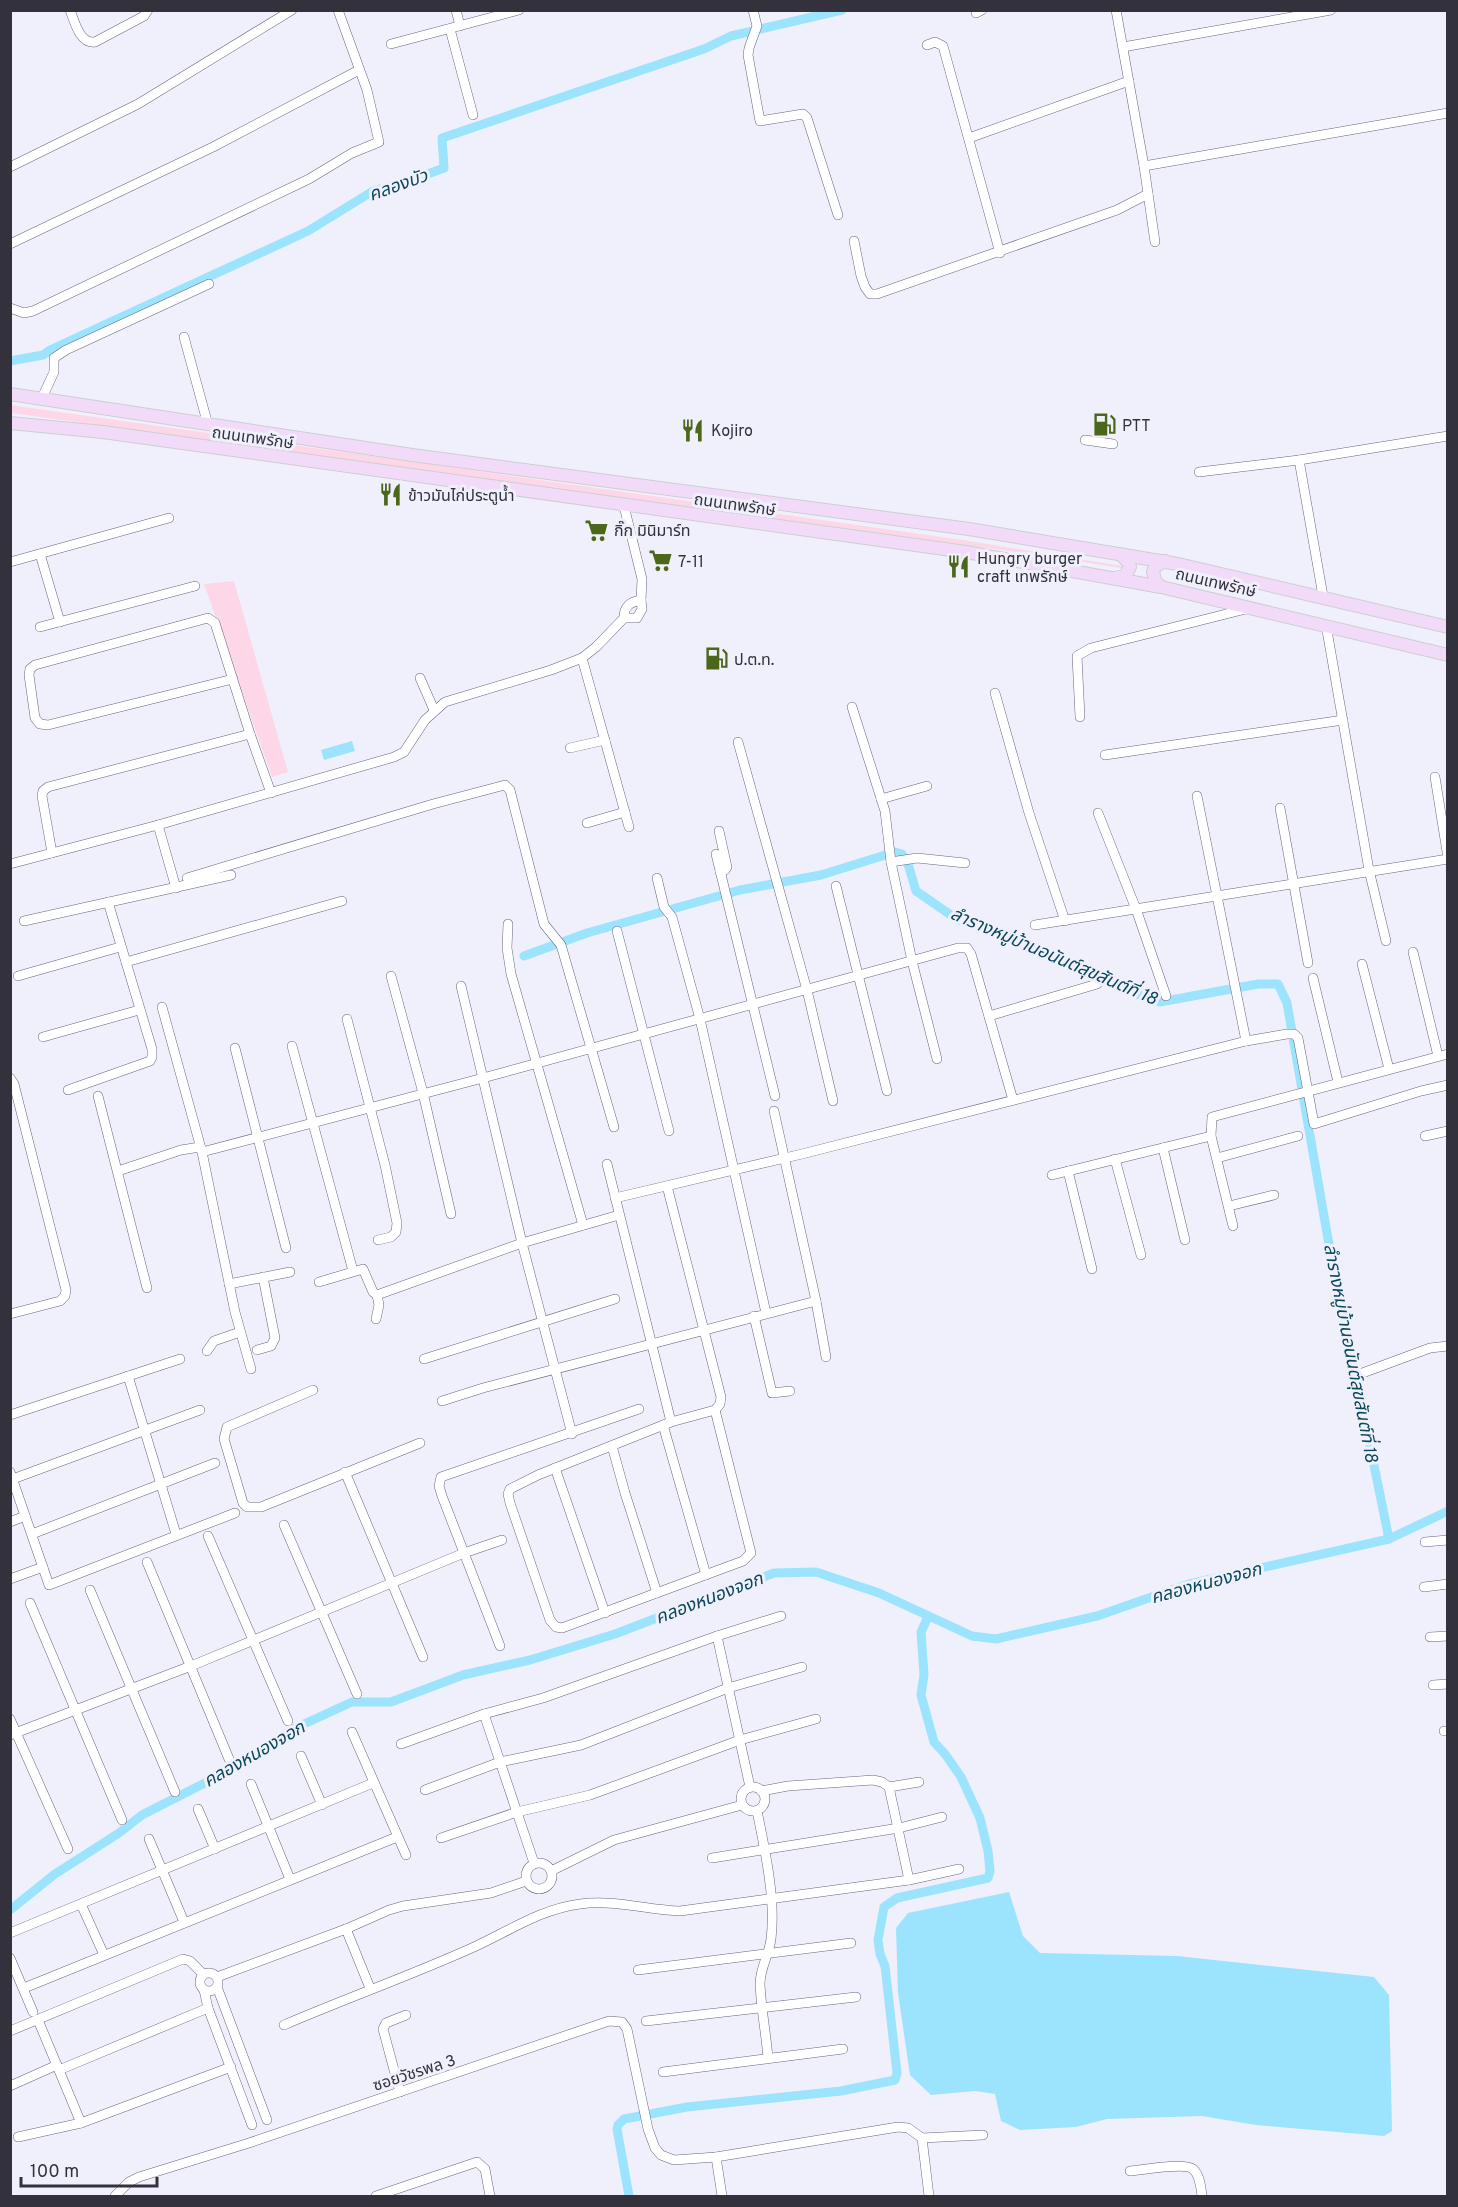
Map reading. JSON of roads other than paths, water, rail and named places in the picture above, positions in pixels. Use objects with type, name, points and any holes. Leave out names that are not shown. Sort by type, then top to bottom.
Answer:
[{"type":"main road","name":"ถนนเทพรักษ์","points":[[10,394],[412,455],[969,528],[1165,561],[1448,627]]},
{"type":"main road","name":"ถนนเทพรักษ์","points":[[10,423],[104,432],[966,552],[1161,587],[1448,655]]},
{"type":"main road","points":[[1115,578],[1125,576],[1130,567],[1129,562],[1120,554]]},
{"type":"main road","points":[[1161,587],[1155,581],[1153,571],[1156,566],[1165,561]]},
{"type":"street","points":[[70,10],[83,39],[89,43],[144,16],[148,10]]},
{"type":"street","points":[[10,167],[138,104],[292,10]]},
{"type":"street","points":[[10,308],[24,313],[33,311],[309,179],[352,153],[379,142],[367,90],[338,10]]},
{"type":"street","points":[[456,10],[460,26]]},
{"type":"street","points":[[391,44],[519,10]]},
{"type":"street","points":[[753,10],[757,26],[748,48],[760,121],[795,114],[803,114],[807,118],[838,215]]},
{"type":"street","points":[[1116,10],[1155,242]]},
{"type":"street","points":[[1123,47],[1331,10]]},
{"type":"street","points":[[450,29],[473,115]]},
{"type":"street","points":[[927,45],[940,42],[943,46],[1000,253]]},
{"type":"street","points":[[10,244],[213,147],[359,70]]},
{"type":"street","points":[[969,138],[1129,81]]},
{"type":"street","points":[[1144,166],[1448,113]]},
{"type":"street","points":[[854,241],[865,287],[870,294],[877,294],[1000,253],[1117,210],[1148,194]]},
{"type":"street","points":[[41,399],[54,372],[54,357],[209,284]]},
{"type":"street","points":[[184,337],[208,425]]},
{"type":"street","points":[[1199,472],[1299,460],[1448,436]]},
{"type":"street","points":[[1085,440],[1113,444]]},
{"type":"street","points":[[1299,460],[1323,596]]},
{"type":"street","points":[[10,864],[158,825],[394,757],[404,752],[434,710],[457,697],[551,670],[582,658],[624,618],[625,610],[631,602],[641,600],[642,579],[624,506]]},
{"type":"street","points":[[10,562],[169,518]]},
{"type":"street","points":[[40,554],[60,622]]},
{"type":"street","points":[[40,627],[195,586]]},
{"type":"street","points":[[1080,717],[1077,656],[1091,648],[1251,607]]},
{"type":"street","points":[[233,679],[48,725],[40,724],[34,718],[29,675],[35,665],[208,618],[215,623],[271,792]]},
{"type":"street","points":[[1326,625],[1369,870],[1386,941]]},
{"type":"street","points":[[582,658],[629,827]]},
{"type":"street","points":[[420,678],[434,710]]},
{"type":"street","points":[[995,693],[1029,813],[1065,921]]},
{"type":"street","points":[[852,707],[885,811],[891,858],[912,961],[937,1059]]},
{"type":"street","points":[[1105,755],[1342,720]]},
{"type":"street","points":[[52,853],[42,796],[43,790],[250,734]]},
{"type":"street","points":[[570,748],[605,740]]},
{"type":"street","points":[[738,742],[807,990],[833,1101]]},
{"type":"street","points":[[1035,925],[1448,858],[1435,777]]},
{"type":"street","points":[[187,878],[504,785],[510,790],[544,924],[558,941],[614,1127]]},
{"type":"street","points":[[881,799],[927,786]]},
{"type":"street","points":[[1197,796],[1246,1041]]},
{"type":"street","points":[[1280,808],[1308,963]]},
{"type":"street","points":[[587,823],[625,812]]},
{"type":"street","points":[[1098,813],[1137,909],[1166,996]]},
{"type":"street","points":[[158,825],[176,888]]},
{"type":"street","points":[[719,831],[727,867],[720,872]]},
{"type":"street","points":[[716,854],[775,1096]]},
{"type":"street","points":[[891,858],[965,863]]},
{"type":"street","points":[[24,921],[231,875]]},
{"type":"street","points":[[657,878],[664,907],[671,915],[700,1019],[766,1313]]},
{"type":"street","points":[[836,886],[887,1091]]},
{"type":"street","points":[[126,962],[342,901]]},
{"type":"street","points":[[68,1090],[150,1061],[152,1057],[152,1049],[108,902]]},
{"type":"street","points":[[508,924],[507,948],[511,974],[583,1225]]},
{"type":"street","points":[[617,931],[669,1131]]},
{"type":"street","points":[[18,976],[120,947]]},
{"type":"street","points":[[118,1171],[181,1150],[201,1149],[259,1137],[958,948],[966,948],[971,954],[1013,1100]]},
{"type":"street","points":[[1233,1226],[1211,1136],[1212,1117],[1443,1055],[1413,952]]},
{"type":"street","points":[[1362,964],[1389,1069]]},
{"type":"street","points":[[391,976],[452,1214]]},
{"type":"street","points":[[1313,978],[1338,1082]]},
{"type":"street","points":[[989,1016],[1097,984]]},
{"type":"street","points":[[461,986],[522,1243],[572,1434]]},
{"type":"street","points":[[162,1007],[201,1149],[229,1284],[251,1369]]},
{"type":"street","points":[[43,1037],[140,1010]]},
{"type":"street","points":[[347,1019],[385,1165],[397,1223],[396,1232],[391,1237],[378,1240]]},
{"type":"street","points":[[615,1198],[785,1158],[1246,1041],[1291,1034],[1300,1047],[1303,1092],[1314,1124],[1448,1085]]},
{"type":"street","points":[[292,1046],[353,1271]]},
{"type":"street","points":[[235,1048],[286,1248]]},
{"type":"street","points":[[10,1078],[17,1095],[66,1290],[65,1296],[60,1301],[10,1314]]},
{"type":"street","points":[[99,1096],[147,1288]]},
{"type":"street","points":[[774,1111],[826,1357]]},
{"type":"street","points":[[1425,1136],[1448,1131]]},
{"type":"street","points":[[1052,1175],[1211,1136]]},
{"type":"street","points":[[1217,1158],[1298,1136]]},
{"type":"street","points":[[1163,1148],[1185,1240]]},
{"type":"street","points":[[1115,1159],[1141,1255]]},
{"type":"street","points":[[607,1164],[653,1343],[667,1424],[706,1575]]},
{"type":"street","points":[[1068,1171],[1092,1269]]},
{"type":"street","points":[[667,1186],[721,1397],[720,1404],[715,1410],[667,1424],[514,1485],[508,1494],[550,1620],[556,1627],[562,1628],[743,1561],[751,1553],[715,1410]]},
{"type":"street","points":[[1229,1206],[1274,1195]]},
{"type":"street","points":[[377,1295],[522,1243],[619,1215]]},
{"type":"street","points":[[319,1282],[361,1268],[365,1270],[373,1292],[377,1295],[379,1305],[376,1319]]},
{"type":"street","points":[[229,1284],[290,1272]]},
{"type":"street","points":[[257,1350],[271,1346],[275,1338],[263,1277]]},
{"type":"street","points":[[424,1359],[615,1299]]},
{"type":"street","points":[[442,1401],[704,1329],[816,1301]]},
{"type":"street","points":[[754,1316],[772,1393],[790,1391]]},
{"type":"street","points":[[207,1351],[214,1341],[240,1332]]},
{"type":"street","points":[[1357,1375],[1430,1348],[1448,1346]]},
{"type":"street","points":[[10,1415],[180,1359]]},
{"type":"street","points":[[128,1376],[176,1534]]},
{"type":"street","points":[[313,1390],[227,1427],[224,1439],[243,1503],[252,1508],[261,1507],[420,1443]]},
{"type":"street","points":[[500,1646],[441,1496],[439,1486],[441,1477],[572,1434],[639,1409]]},
{"type":"street","points":[[200,1410],[11,1477],[49,1585],[235,1513]]},
{"type":"street","points":[[612,1446],[657,1593]]},
{"type":"street","points":[[32,1534],[215,1463]]},
{"type":"street","points":[[555,1468],[605,1612]]},
{"type":"street","points":[[345,1472],[423,1657]]},
{"type":"street","points":[[10,1522],[25,1516]]},
{"type":"street","points":[[284,1525],[357,1694]]},
{"type":"street","points":[[208,1536],[288,1720]]},
{"type":"street","points":[[14,1733],[191,1666],[464,1553],[502,1540]]},
{"type":"street","points":[[1425,1542],[1448,1540]]},
{"type":"street","points":[[147,1562],[229,1759]]},
{"type":"street","points":[[10,1580],[43,1567]]},
{"type":"street","points":[[1424,1587],[1448,1584]]},
{"type":"street","points":[[90,1590],[175,1792]]},
{"type":"street","points":[[30,1604],[122,1820]]},
{"type":"street","points":[[401,1744],[484,1714],[560,1693],[717,1636],[781,1616]]},
{"type":"street","points":[[717,1636],[750,1787]]},
{"type":"street","points":[[1430,1637],[1448,1636]]},
{"type":"street","points":[[424,1790],[500,1762],[581,1745],[728,1688],[802,1667]]},
{"type":"street","points":[[1433,1685],[1448,1684]]},
{"type":"street","points":[[484,1714],[534,1863]]},
{"type":"street","points":[[10,1719],[14,1733],[68,1849]]},
{"type":"street","points":[[441,1838],[517,1812],[590,1795],[740,1740],[816,1719]]},
{"type":"street","points":[[352,1732],[406,1855]]},
{"type":"street","points":[[301,1756],[322,1804]]},
{"type":"street","points":[[750,1787],[761,1791],[798,1785],[873,1780],[889,1787],[919,1782]]},
{"type":"street","points":[[10,1933],[373,1783]]},
{"type":"street","points":[[250,1784],[290,1879]]},
{"type":"street","points":[[741,1805],[741,1794],[750,1787]]},
{"type":"street","points":[[889,1787],[909,1880]]},
{"type":"street","points":[[741,1805],[750,1812],[757,1811],[765,1803],[765,1796],[761,1791]]},
{"type":"street","points":[[551,1871],[614,1840],[741,1805]]},
{"type":"street","points":[[198,1809],[214,1849]]},
{"type":"street","points":[[757,1811],[771,1900],[771,1940],[761,1976],[768,2058]]},
{"type":"street","points":[[712,1858],[899,1828],[942,1817]]},
{"type":"street","points":[[24,1988],[397,1837]]},
{"type":"street","points":[[149,1839],[183,1922]]},
{"type":"street","points":[[534,1863],[547,1865],[551,1871],[553,1877],[547,1887],[535,1889],[526,1881],[525,1874],[534,1863]]},
{"type":"street","points":[[284,2025],[475,1947],[530,1919],[577,1904],[594,1902],[680,1911],[909,1880],[959,1869]]},
{"type":"street","points":[[204,1990],[210,1991],[217,1982],[403,1906],[490,1893],[526,1881]]},
{"type":"street","points":[[81,1904],[104,1955]]},
{"type":"street","points":[[346,1929],[370,1988]]},
{"type":"street","points":[[638,1970],[850,1943]]},
{"type":"street","points":[[10,1958],[81,2124]]},
{"type":"street","points":[[10,2031],[36,2016],[183,1959],[190,1961],[203,1974]]},
{"type":"street","points":[[203,1974],[211,1972],[217,1982],[273,2135]]},
{"type":"street","points":[[203,1974],[200,1984],[257,2140]]},
{"type":"street","points":[[646,2020],[856,1997]]},
{"type":"street","points":[[10,2086],[208,2008]]},
{"type":"street","points":[[400,2092],[383,2029],[386,2023],[406,2014]]},
{"type":"street","name":"ซอยวัชรพล 3","points":[[115,2196],[129,2182],[138,2177],[273,2135],[609,2021],[622,2022],[627,2029],[648,2129],[655,2148],[661,2155],[674,2160],[716,2157],[898,2127],[908,2128],[922,2139]]},
{"type":"street","points":[[663,2072],[843,2049]]},
{"type":"street","points":[[18,2137],[81,2124],[231,2067]]},
{"type":"street","points":[[248,2113],[262,2108]]},
{"type":"street","points":[[929,2196],[922,2139],[983,2135]]},
{"type":"street","points":[[716,2157],[722,2196]]},
{"type":"street","points":[[376,2196],[477,2162],[485,2169],[490,2196]]},
{"type":"street","points":[[1131,2171],[1185,2166],[1193,2169],[1198,2177],[1202,2196]]},
{"type":"water","points":[[352,741],[355,751],[324,760],[321,750]]},
{"type":"water","points":[[1009,1892],[1023,1936],[1040,1953],[1177,1956],[1374,1977],[1389,1995],[1392,2131],[1384,2136],[1256,2125],[1202,2116],[1107,2119],[1076,2127],[1020,2130],[1001,2121],[995,2094],[975,2091],[931,2095],[910,2075],[898,1993],[896,1928],[908,1913]]},
{"type":"waterway","name":"คลองบัว","points":[[10,361],[43,355],[308,231],[373,191],[444,168],[442,138],[704,49],[731,36],[842,10]]},
{"type":"waterway","name":"ลำรางหมู่บ้านอนันต์สุขสันต์ที่ 18","points":[[524,956],[587,933],[740,890],[821,875],[895,852],[902,854],[908,864],[916,891],[958,920],[985,928],[1142,996],[1160,1002],[1258,984],[1278,984],[1287,1003],[1328,1239],[1389,1539]]},
{"type":"waterway","name":"คลองหนองจอก","points":[[10,1910],[55,1874],[119,1833],[142,1815],[246,1762],[291,1730],[352,1702],[391,1702],[463,1675],[530,1660],[615,1634],[774,1573],[816,1572],[879,1593],[972,1636],[996,1639],[1097,1616],[1189,1584],[1389,1539],[1448,1511]]},
{"type":"waterway","points":[[629,2196],[617,2129],[624,2119],[687,2107],[841,2091],[895,2080],[897,2073],[885,1966],[878,1940],[884,1907],[897,1898],[988,1878],[990,1871],[980,1818],[961,1777],[934,1742],[921,1695],[924,1675],[921,1632],[928,1617]]},
{"type":"place","name":"PTT","points":[[1104,425]]},
{"type":"place","name":"Kojiro","points":[[693,430]]},
{"type":"place","name":"ข้าวมันไก่ประตูน้ำ","points":[[390,495]]},
{"type":"place","name":"กิ๊ก มินิมาร์ท","points":[[596,530]]},
{"type":"place","name":"7-11","points":[[660,561]]},
{"type":"place","name":"Hungry burger craft เทพรักษ์","points":[[959,567]]},
{"type":"place","name":"ป.ต.ท.","points":[[716,659]]}]
